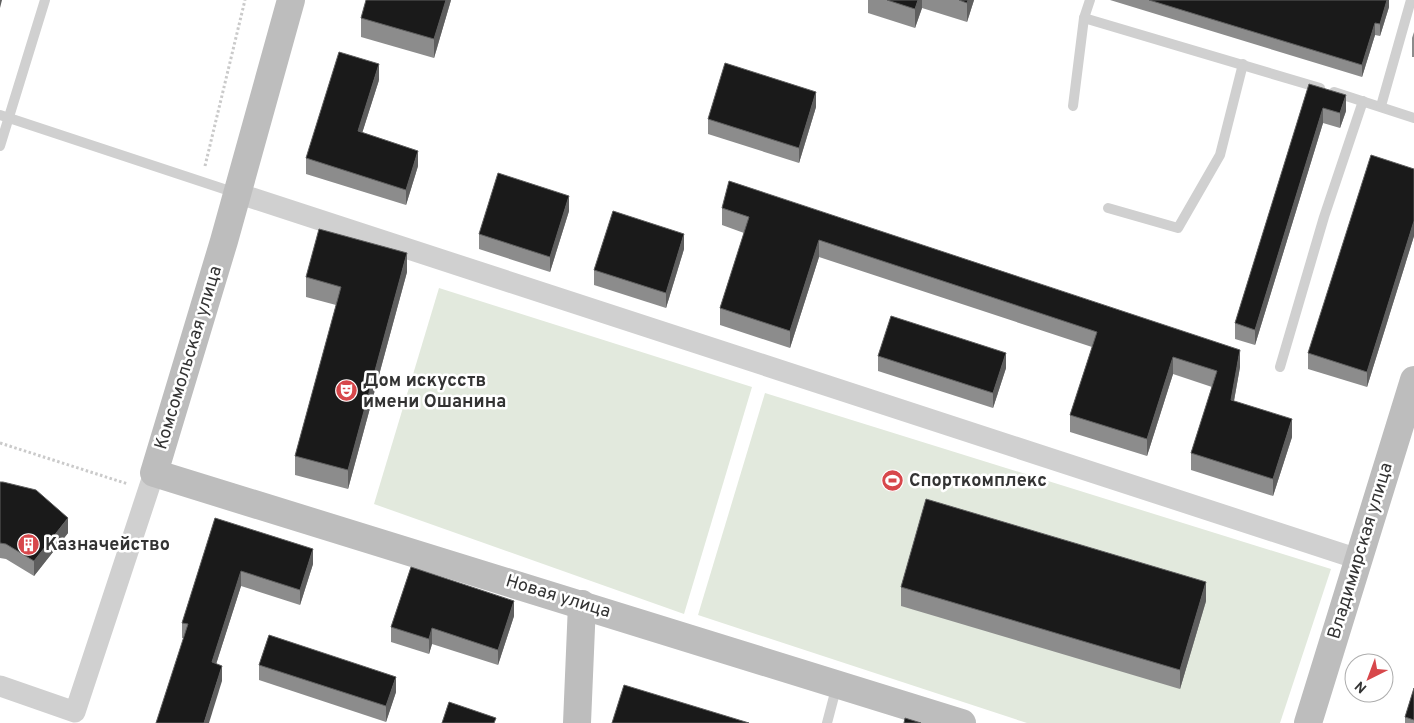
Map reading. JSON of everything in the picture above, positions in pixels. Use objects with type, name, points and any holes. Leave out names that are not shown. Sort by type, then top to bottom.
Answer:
[{"type":"street","name":"Комсомольская улица","points":[[0,686],[75,712],[154,473],[237,193],[291,0]]},
{"type":"street","points":[[237,193],[1358,559]]},
{"type":"street","name":"Владимирская улица","points":[[1308,723],[1414,380]]},
{"type":"street","name":"Новая улица","points":[[154,473],[962,723]]},
{"type":"street","points":[[577,723],[582,604]]},
{"type":"lane","points":[[0,146],[4,116],[44,0]]},
{"type":"lane","points":[[1074,106],[1084,18],[1090,0]]},
{"type":"lane","points":[[1381,106],[1411,0]]},
{"type":"lane","points":[[1084,18],[1243,64],[1381,106],[1414,118]]},
{"type":"lane","points":[[1108,208],[1178,228],[1220,155],[1243,64]]},
{"type":"lane","points":[[1280,367],[1324,217],[1363,101]]},
{"type":"lane","points":[[4,116],[237,193]]},
{"type":"lane","points":[[827,723],[837,684]]},
{"type":"path","points":[[201,181],[245,0]]},
{"type":"path","points":[[0,443],[129,484],[154,473]]},
{"type":"shaded area","points":[[439,288],[752,387],[684,614],[374,504]]},
{"type":"shaded area","name":"Спорткомплекс","points":[[765,393],[1331,569],[1280,723],[1027,723],[698,615]]},
{"type":"building","points":[[366,0],[446,0],[434,39],[361,18]]},
{"type":"building","points":[[887,0],[918,0],[915,9]]},
{"type":"building","points":[[1149,0],[1387,0],[1380,24],[1375,23],[1362,65]]},
{"type":"building","points":[[339,52],[379,64],[358,131],[418,151],[406,190],[306,158]]},
{"type":"building","points":[[725,63],[816,92],[799,148],[708,119]]},
{"type":"building","points":[[1309,84],[1346,95],[1340,113],[1323,108],[1255,330],[1235,323]]},
{"type":"building","points":[[1371,155],[1414,169],[1414,221],[1367,372],[1308,353]]},
{"type":"building","points":[[498,173],[569,196],[550,257],[479,234]]},
{"type":"building","points":[[729,181],[1240,350],[1231,400],[1292,419],[1273,479],[1191,453],[1217,371],[1173,357],[1147,439],[1070,415],[1097,332],[819,240],[790,331],[720,308],[749,217],[722,208]]},
{"type":"building","points":[[613,211],[684,234],[666,293],[594,270]]},
{"type":"building","name":"Дом искусств имени Ошанина","points":[[319,229],[407,253],[348,470],[295,456],[341,287],[306,277]]},
{"type":"building","points":[[891,316],[1006,353],[993,393],[878,356]]},
{"type":"building","name":"Казначейство","points":[[0,482],[36,490],[68,518],[34,561],[6,544],[0,543]]},
{"type":"building","points":[[926,499],[1206,582],[1180,670],[901,587]]},
{"type":"building","points":[[215,518],[313,549],[300,590],[241,571],[212,662],[222,666],[204,723],[156,723],[188,624],[182,623]]},
{"type":"building","points":[[411,567],[514,601],[498,650],[432,628],[429,639],[391,627]]},
{"type":"building","points":[[269,635],[396,677],[386,706],[259,665]]},
{"type":"building","points":[[624,685],[749,723],[612,723]]},
{"type":"building","points":[[1414,688],[1414,720],[1405,717]]},
{"type":"building","points":[[449,702],[496,718],[494,723],[442,723]]},
{"type":"building","points":[[905,718],[921,723],[904,723]]},
{"type":"place","name":"Дом искусств имени Ошанина","points":[[347,391]]},
{"type":"place","name":"Спорткомплекс","points":[[893,481]]},
{"type":"place","name":"Казначейство","points":[[29,545]]}]
